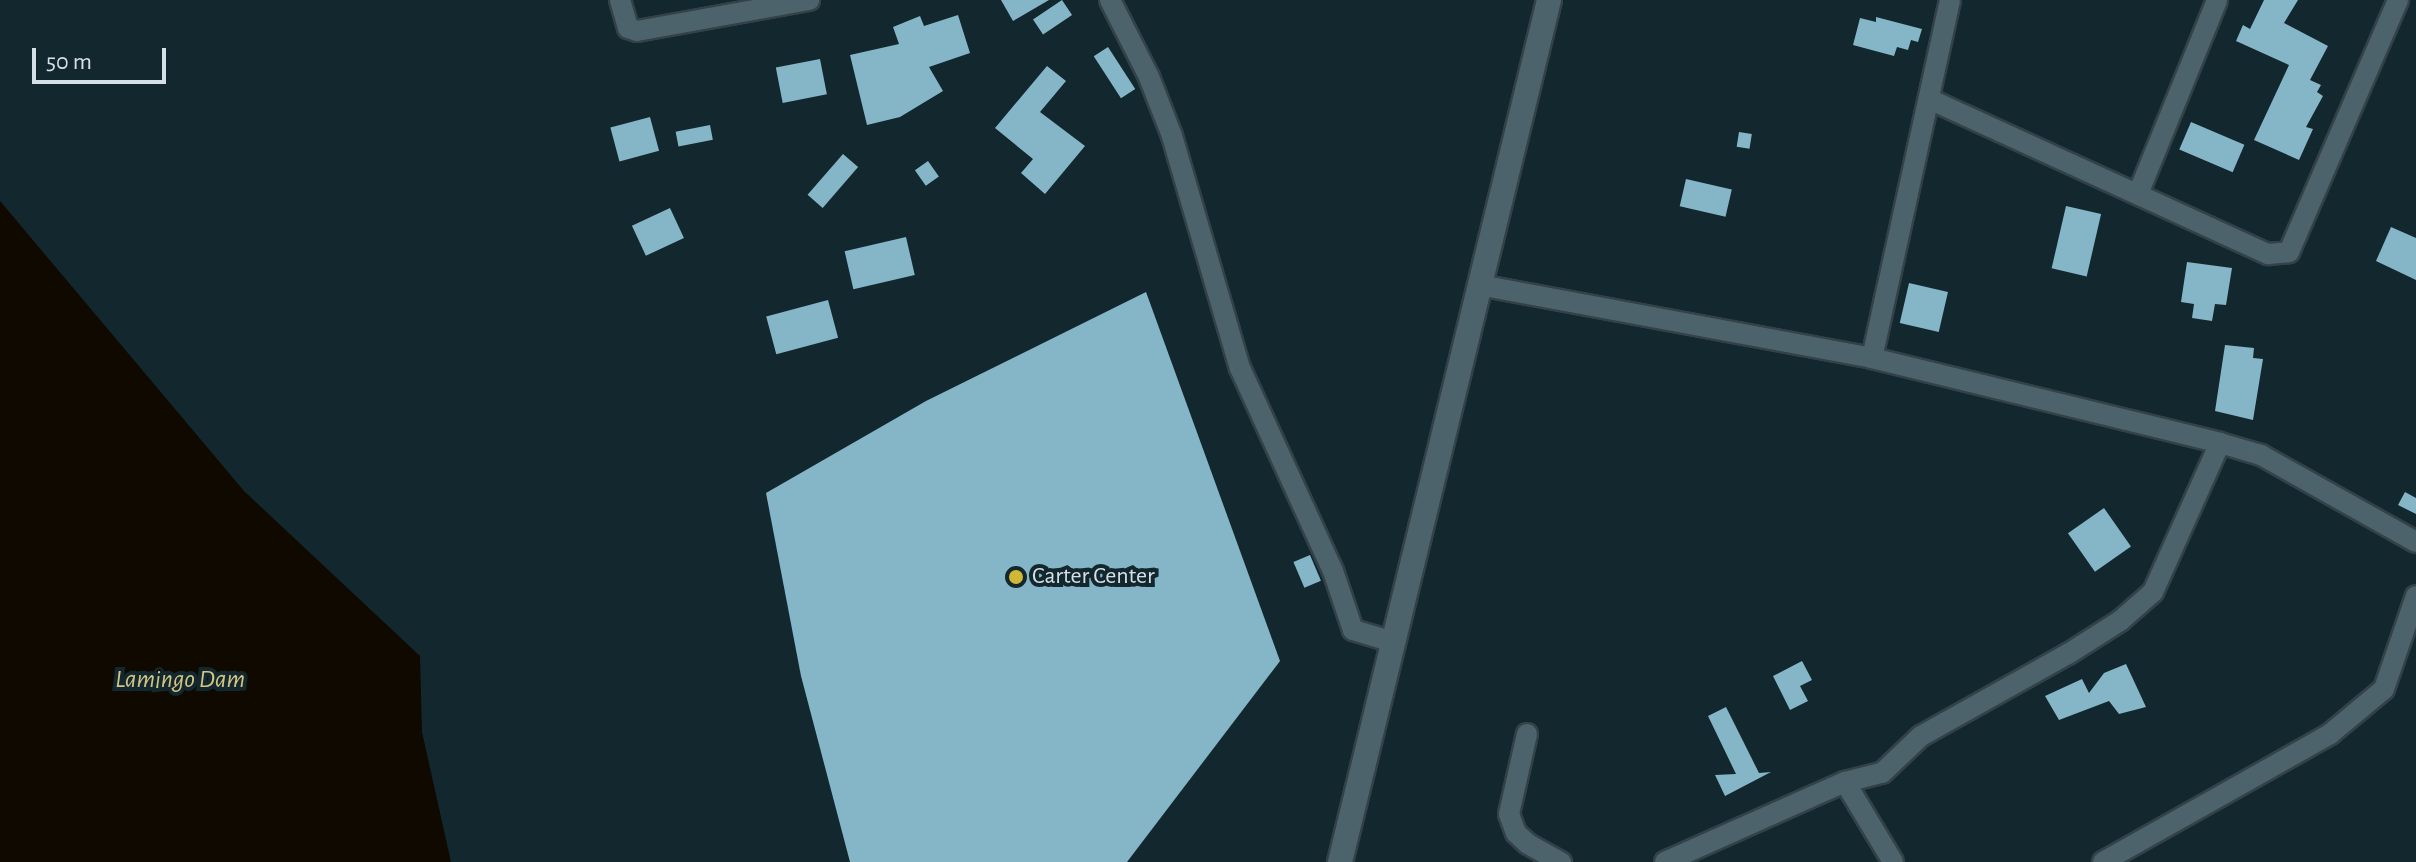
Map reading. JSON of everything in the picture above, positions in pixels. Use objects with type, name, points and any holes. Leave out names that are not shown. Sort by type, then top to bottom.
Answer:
[{"type":"main road","points":[[1340,862],[1549,0]]},
{"type":"street","points":[[620,0],[628,28],[637,31],[809,0]]},
{"type":"street","points":[[1110,0],[1149,77],[1172,136],[1240,368],[1333,571],[1353,630],[1393,642]]},
{"type":"street","points":[[1872,358],[1950,0]]},
{"type":"street","points":[[2138,194],[2217,0]]},
{"type":"street","points":[[1929,99],[2268,254],[2289,252],[2398,0]]},
{"type":"street","points":[[1479,285],[1872,358],[2220,443],[2261,455],[2416,542]]},
{"type":"street","points":[[1665,862],[1845,782],[1882,773],[1921,736],[2068,654],[2120,621],[2153,592],[2220,443]]},
{"type":"street","points":[[2103,862],[2330,734],[2384,689],[2416,596]]},
{"type":"street","points":[[1527,734],[1509,814],[1516,833],[1528,844],[1561,862]]},
{"type":"street","points":[[1845,782],[1893,862]]},
{"type":"water","name":"Lamingo Dam","points":[[0,201],[244,491],[420,656],[422,732],[451,862],[0,862]]},
{"type":"building","points":[[1001,0],[1049,0],[1013,21]]},
{"type":"building","points":[[1062,0],[1072,15],[1043,34],[1033,20]]},
{"type":"building","points":[[2264,0],[2298,0],[2284,23],[2328,46],[2310,80],[2321,85],[2317,92],[2323,96],[2306,127],[2313,129],[2299,160],[2254,140],[2289,65],[2236,41],[2243,25],[2250,29]]},
{"type":"building","points":[[958,15],[970,53],[929,67],[943,91],[900,117],[867,125],[850,55],[899,44],[893,27],[920,16],[924,26]]},
{"type":"building","points":[[1876,17],[1922,29],[1918,42],[1911,40],[1908,50],[1897,47],[1894,56],[1853,45],[1860,18],[1876,22]]},
{"type":"building","points":[[1108,47],[1135,89],[1121,98],[1094,56]]},
{"type":"building","points":[[820,59],[827,94],[783,103],[776,68]]},
{"type":"building","points":[[1047,66],[1066,81],[1040,112],[1085,146],[1045,194],[1021,173],[1033,159],[995,128]]},
{"type":"building","points":[[650,117],[659,151],[619,161],[610,128]]},
{"type":"building","points":[[2191,122],[2244,145],[2233,172],[2179,150]]},
{"type":"building","points":[[710,125],[713,140],[679,146],[676,132]]},
{"type":"building","points":[[1739,132],[1752,134],[1749,149],[1737,147]]},
{"type":"building","points":[[843,154],[858,167],[823,208],[808,195]]},
{"type":"building","points":[[928,161],[939,177],[926,186],[915,170]]},
{"type":"building","points":[[1686,179],[1732,190],[1725,217],[1680,206]]},
{"type":"building","points":[[2066,206],[2101,214],[2087,276],[2052,268]]},
{"type":"building","points":[[670,208],[684,238],[646,256],[632,226]]},
{"type":"building","points":[[2391,227],[2416,238],[2416,280],[2376,261]]},
{"type":"building","points":[[906,237],[915,275],[853,289],[845,251]]},
{"type":"building","points":[[2187,262],[2232,268],[2226,305],[2215,304],[2212,321],[2192,318],[2194,304],[2181,302]]},
{"type":"building","points":[[1909,283],[1948,292],[1939,332],[1900,323]]},
{"type":"building","name":"Carter Center","points":[[1146,292],[1280,661],[1127,862],[850,862],[801,676],[766,493],[926,401]]},
{"type":"building","points":[[828,300],[838,338],[776,354],[766,317]]},
{"type":"building","points":[[2225,345],[2254,348],[2253,358],[2263,359],[2253,420],[2215,411]]},
{"type":"building","points":[[2405,492],[2416,498],[2416,514],[2398,505]]},
{"type":"building","points":[[2104,508],[2131,547],[2095,572],[2068,533]]},
{"type":"building","points":[[1310,555],[1321,581],[1304,588],[1293,562]]},
{"type":"building","points":[[1802,661],[1812,680],[1800,686],[1808,701],[1790,710],[1773,676]]},
{"type":"building","points":[[2126,664],[2146,707],[2119,714],[2109,701],[2059,720],[2045,696],[2082,679],[2089,693],[2104,673]]},
{"type":"building","points":[[1726,707],[1759,773],[1771,772],[1725,796],[1715,775],[1736,774],[1708,716]]},
{"type":"place","name":"Carter Center","points":[[1016,577]]}]
